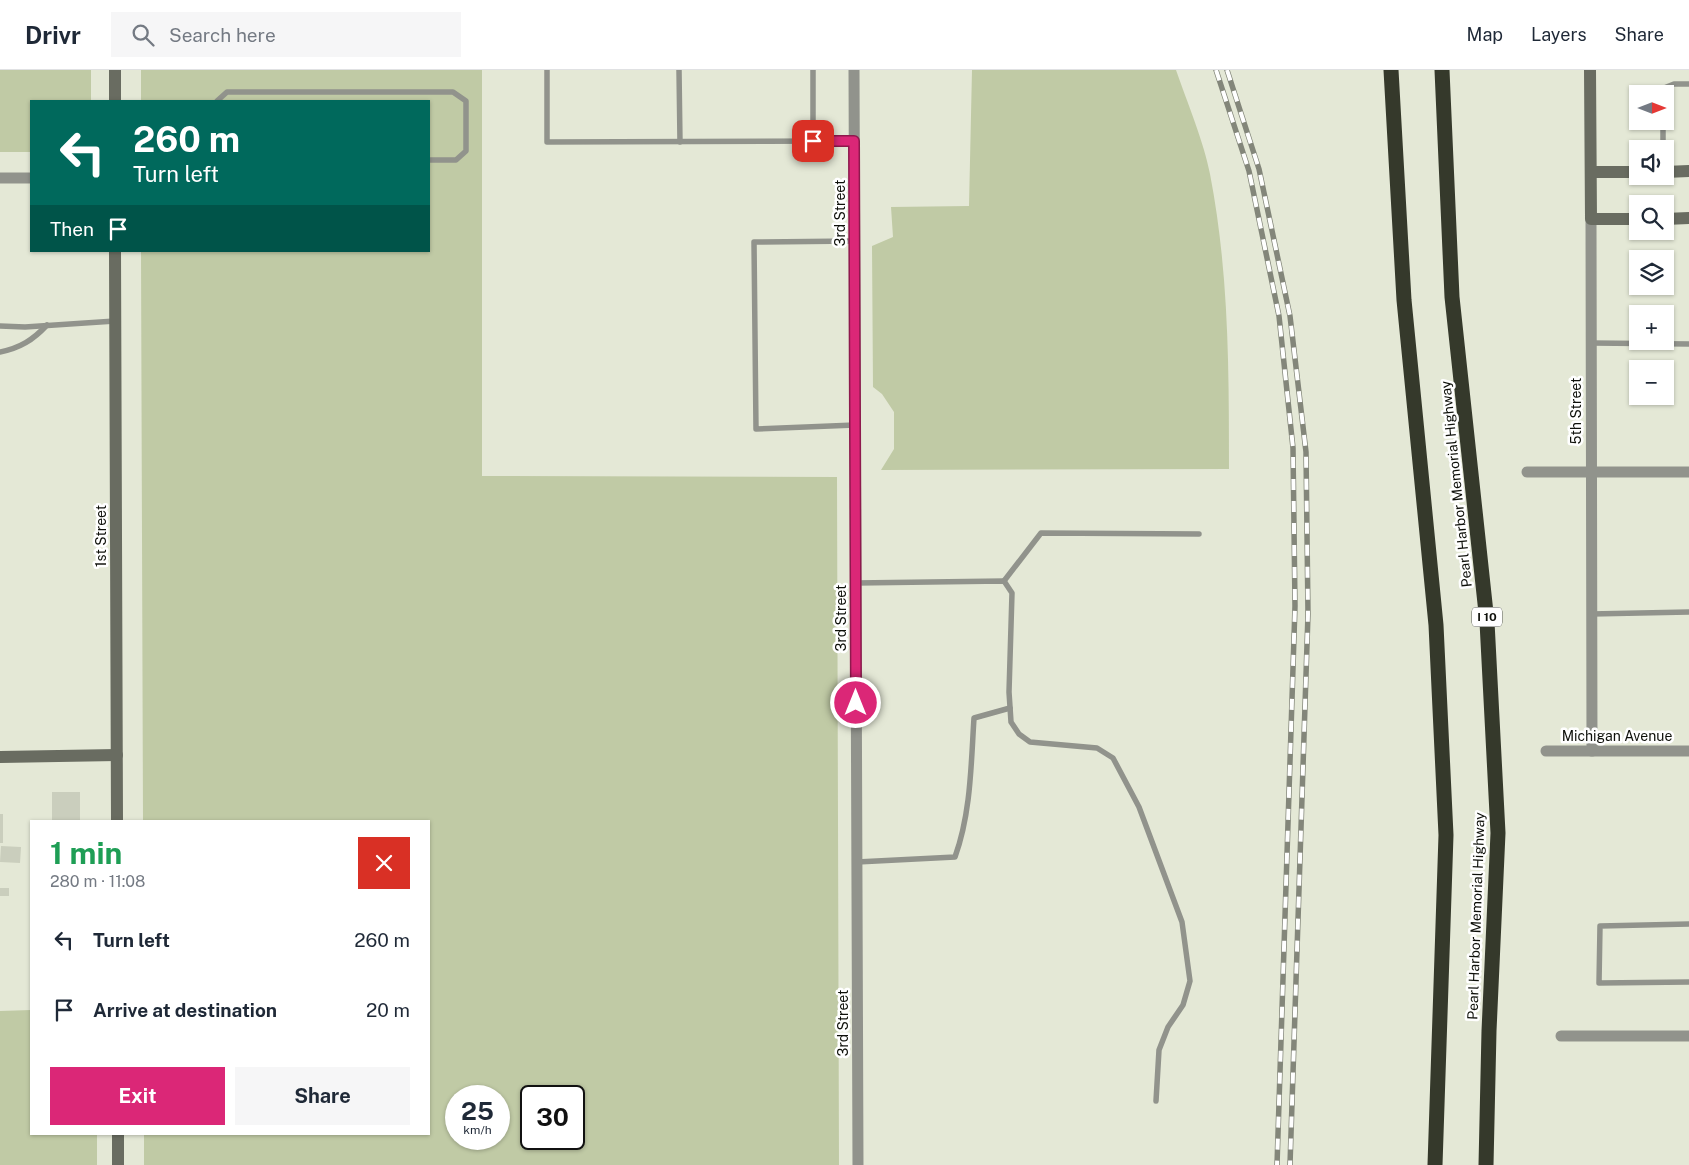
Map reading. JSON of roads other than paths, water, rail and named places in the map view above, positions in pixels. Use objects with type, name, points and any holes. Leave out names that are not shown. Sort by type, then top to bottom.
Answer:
[{"type":"highway","points":[[1390,70],[1404,300],[1436,625],[1446,835],[1436,1165]]},
{"type":"highway","name":"Pearl Harbor Memorial Highway","points":[[1442,70],[1452,296],[1487,622],[1498,833],[1489,1031],[1486,1165]]},
{"type":"street","points":[[115,70],[115,100]]},
{"type":"street","name":"3rd Street","points":[[854,70],[858,1165]]},
{"type":"street","name":"5th Street","points":[[1590,70],[1592,751]]},
{"type":"street","points":[[1674,172],[1689,171]]},
{"type":"street","points":[[1590,172],[1629,172]]},
{"type":"street","points":[[0,178],[30,178]]},
{"type":"street","points":[[1674,218],[1689,218]]},
{"type":"street","points":[[1591,219],[1629,219]]},
{"type":"street","name":"1st Street","points":[[115,252],[117,820]]},
{"type":"street","points":[[1527,472],[1689,472]]},
{"type":"street","name":"Michigan Avenue","points":[[1546,751],[1689,751]]},
{"type":"street","points":[[0,757],[117,755]]},
{"type":"street","points":[[1561,1036],[1689,1036]]},
{"type":"street","points":[[118,1135],[118,1165]]},
{"type":"lane","points":[[547,70],[547,142],[854,141]]},
{"type":"lane","points":[[679,70],[680,142]]},
{"type":"lane","points":[[812,70],[813,141]]},
{"type":"lane","points":[[1672,85],[1689,84]]},
{"type":"lane","points":[[218,100],[227,92],[453,92],[466,100],[466,151],[456,160],[430,160]]},
{"type":"lane","points":[[855,241],[754,242],[756,429],[856,425]]},
{"type":"lane","points":[[0,326],[115,321]]},
{"type":"lane","points":[[0,352],[18,348],[37,336],[47,325]]},
{"type":"lane","points":[[1591,343],[1689,344]]},
{"type":"lane","points":[[1004,581],[1042,533],[1199,534]]},
{"type":"lane","points":[[856,583],[1004,581]]},
{"type":"lane","points":[[1004,581],[1012,593],[1011,722],[1020,734],[1030,742],[1097,748],[1113,758],[1139,807],[1182,922],[1190,981],[1183,1006],[1168,1027],[1159,1050],[1156,1102]]},
{"type":"lane","points":[[1592,614],[1689,612]]},
{"type":"lane","points":[[857,862],[955,857],[961,840],[968,800],[974,718],[1010,708]]},
{"type":"lane","points":[[1689,924],[1600,926],[1599,983],[1689,982]]},
{"type":"railway","points":[[1216,70],[1249,171],[1279,316],[1293,448],[1295,606],[1277,1165]]},
{"type":"railway","points":[[1227,70],[1259,169],[1290,316],[1306,452],[1308,614],[1290,1165]]}]
